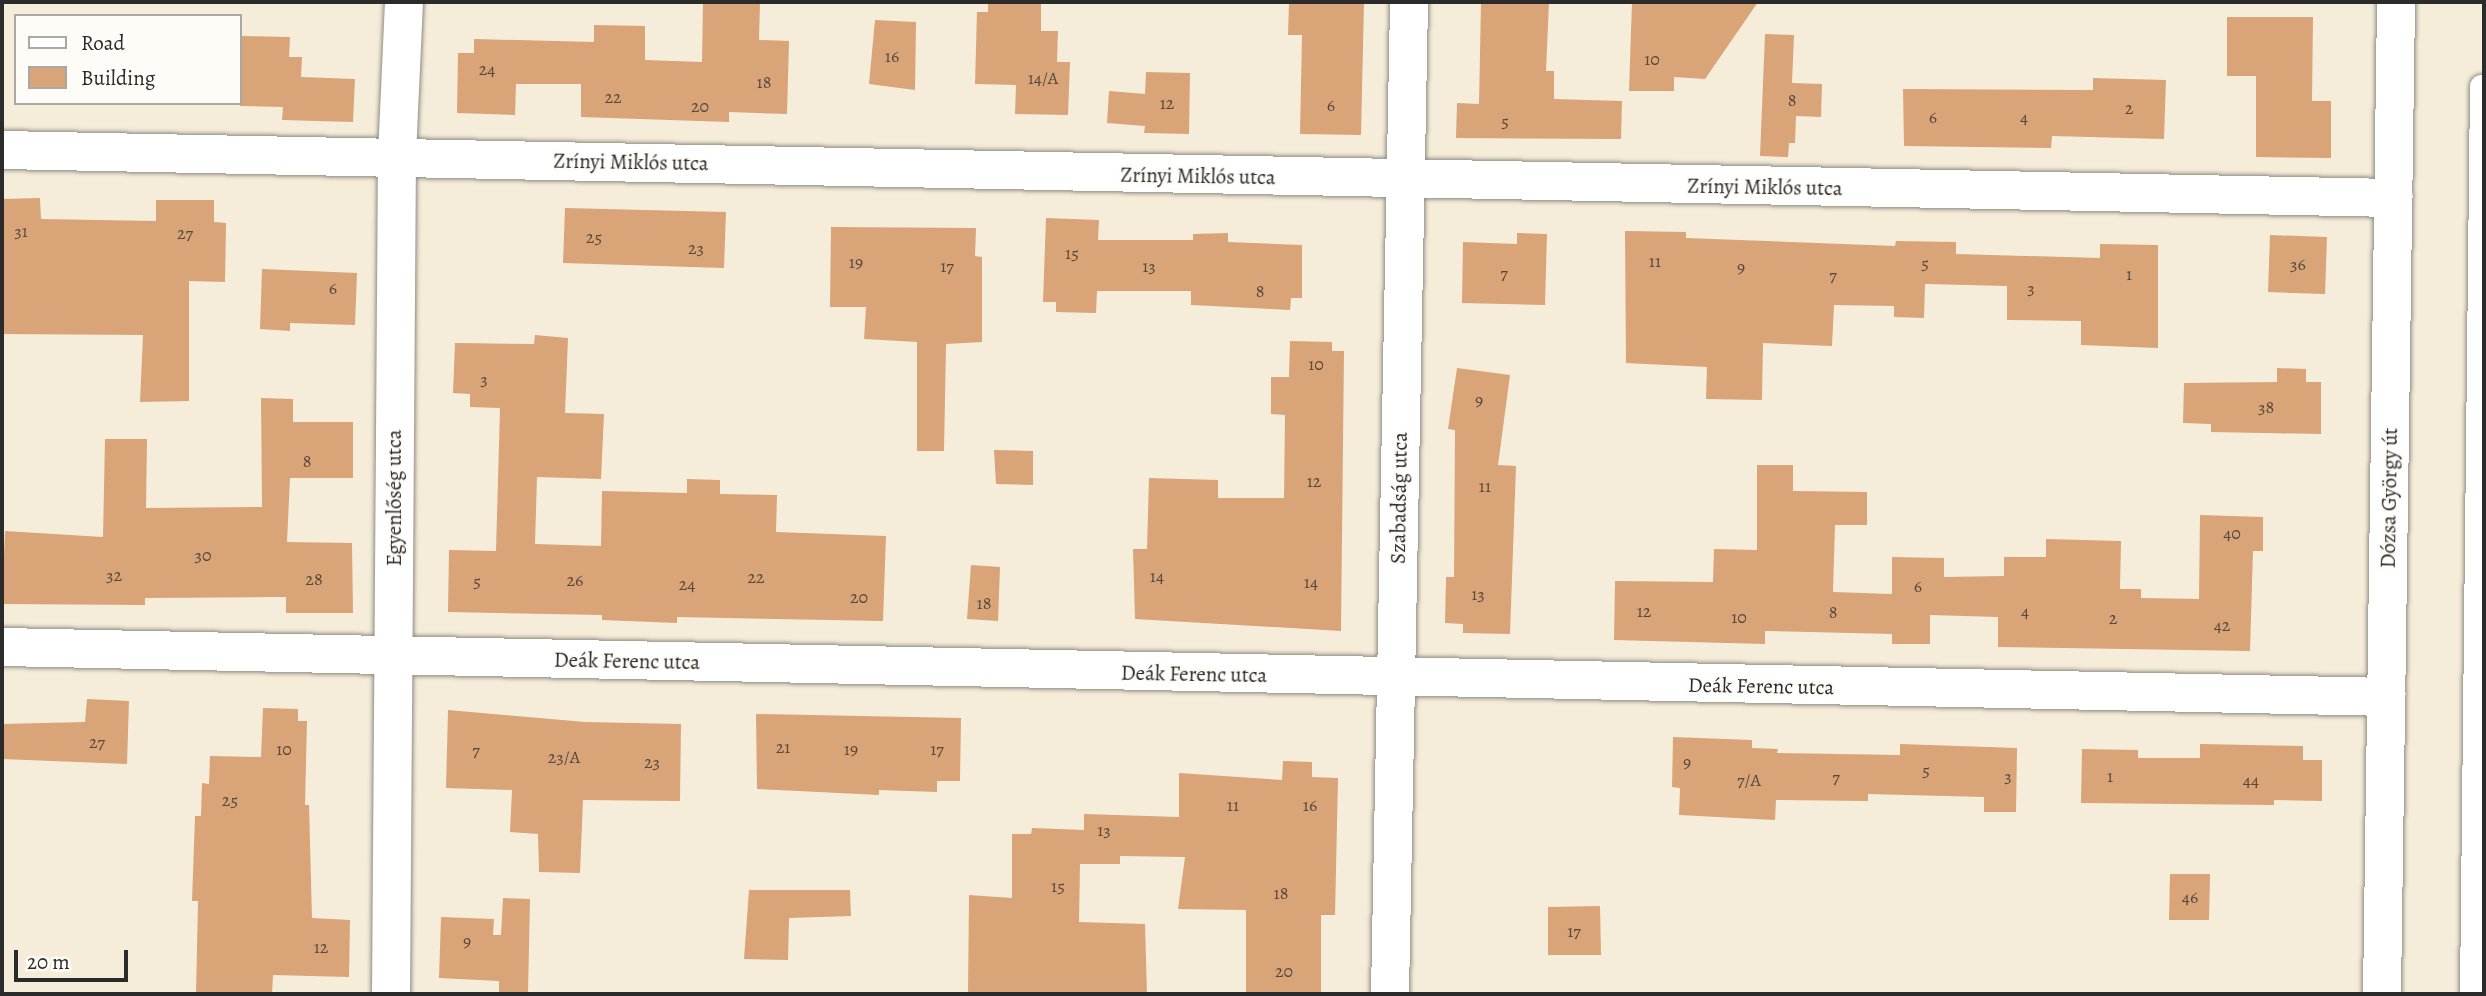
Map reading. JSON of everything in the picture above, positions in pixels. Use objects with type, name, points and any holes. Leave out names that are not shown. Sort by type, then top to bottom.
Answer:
[{"type":"street","name":"Egyenlőség utca","points":[[391,994],[397,156],[404,2]]},
{"type":"street","name":"Szabadság utca","points":[[1390,994],[1409,2]]},
{"type":"street","name":"Dózsa György út","points":[[2382,994],[2396,2]]},
{"type":"street","name":"Zrínyi Miklós utca","points":[[2,150],[397,156],[1404,181],[2394,198]]},
{"type":"street","name":"Deák Ferenc utca","points":[[2,647],[1396,679],[2386,697]]},
{"type":"lane","points":[[2471,994],[2481,86]]},
{"type":"building","points":[[703,2],[760,2],[759,40],[789,41],[787,114],[729,112],[729,122],[581,117],[581,84],[516,84],[515,115],[457,113],[458,53],[474,53],[474,39],[594,42],[594,25],[645,26],[645,60],[702,62]]},
{"type":"building","points":[[988,2],[1041,2],[1041,31],[1058,31],[1057,62],[1070,62],[1068,115],[1015,114],[1016,85],[975,84],[977,12],[988,12]]},
{"type":"building","points":[[1289,2],[1364,2],[1361,135],[1300,134],[1302,35],[1288,35]]},
{"type":"building","points":[[1481,2],[1549,2],[1546,71],[1554,71],[1554,99],[1622,101],[1621,139],[1456,138],[1457,103],[1479,104]]},
{"type":"building","points":[[1632,2],[1758,2],[1705,79],[1674,77],[1674,91],[1629,91]]},
{"type":"building","points":[[2227,17],[2313,17],[2312,101],[2331,101],[2331,158],[2256,157],[2256,76],[2227,76]]},
{"type":"building","points":[[875,20],[916,22],[915,90],[869,84]]},
{"type":"building","points":[[1765,34],[1794,35],[1792,83],[1822,84],[1821,117],[1796,116],[1795,143],[1789,143],[1788,157],[1760,156]]},
{"type":"building","points":[[242,36],[290,37],[289,57],[302,57],[301,77],[355,79],[353,122],[282,120],[283,107],[240,106]]},
{"type":"building","points":[[1146,72],[1190,73],[1189,134],[1144,133],[1145,126],[1107,123],[1109,91],[1145,94]]},
{"type":"building","points":[[2093,78],[2166,80],[2164,139],[2052,136],[2051,148],[1904,146],[1903,89],[2093,90]]},
{"type":"building","points":[[40,198],[41,219],[156,221],[156,200],[214,200],[214,222],[226,223],[225,282],[189,281],[189,401],[140,402],[143,335],[2,334],[2,199]]},
{"type":"building","points":[[565,208],[726,212],[724,268],[563,263]]},
{"type":"building","points":[[1046,218],[1099,220],[1098,240],[1193,240],[1193,234],[1228,233],[1228,242],[1302,245],[1302,298],[1291,298],[1290,310],[1191,305],[1191,291],[1097,291],[1096,313],[1056,312],[1056,302],[1043,302]]},
{"type":"building","points":[[831,227],[976,228],[975,256],[982,257],[982,342],[946,344],[944,451],[917,451],[917,342],[864,339],[866,307],[830,307]]},
{"type":"building","points":[[1625,231],[1686,232],[1686,238],[1895,246],[1896,241],[1956,242],[1956,254],[2100,258],[2100,244],[2158,245],[2158,348],[2081,345],[2081,321],[2007,320],[2007,286],[1925,284],[1924,318],[1894,317],[1894,306],[1834,305],[1832,346],[1763,343],[1762,400],[1706,399],[1707,367],[1626,363]]},
{"type":"building","points":[[1517,233],[1547,234],[1545,305],[1462,303],[1463,242],[1517,244]]},
{"type":"building","points":[[2270,235],[2327,237],[2325,294],[2268,292]]},
{"type":"building","points":[[262,269],[357,273],[355,325],[290,323],[290,331],[260,329]]},
{"type":"building","points":[[535,335],[568,338],[565,413],[604,414],[601,479],[537,477],[535,544],[601,546],[602,491],[687,493],[687,479],[720,480],[720,494],[777,495],[776,532],[886,536],[883,621],[677,617],[677,623],[602,620],[602,615],[448,612],[449,550],[496,551],[500,408],[470,407],[470,394],[453,393],[455,343],[534,344]]},
{"type":"building","points":[[1290,341],[1332,342],[1332,351],[1344,351],[1341,631],[1135,619],[1133,549],[1147,549],[1149,478],[1218,480],[1218,498],[1284,498],[1285,415],[1271,414],[1271,377],[1289,377]]},
{"type":"building","points":[[1457,368],[1510,375],[1498,465],[1516,466],[1510,634],[1463,633],[1463,624],[1445,623],[1446,577],[1454,577],[1455,430],[1448,429]]},
{"type":"building","points":[[2277,368],[2306,369],[2306,382],[2321,382],[2321,434],[2211,432],[2211,424],[2183,423],[2184,383],[2277,382]]},
{"type":"building","points":[[261,398],[293,399],[293,422],[353,422],[353,478],[290,478],[287,542],[352,543],[353,613],[286,613],[286,597],[145,598],[145,605],[2,604],[5,531],[103,537],[105,439],[147,439],[146,508],[262,507]]},
{"type":"building","points":[[994,450],[1033,451],[1033,485],[996,484]]},
{"type":"building","points":[[1757,465],[1793,465],[1793,491],[1867,492],[1867,525],[1835,525],[1833,592],[1892,594],[1892,557],[1944,558],[1944,577],[2004,576],[2004,557],[2046,557],[2046,539],[2121,541],[2120,589],[2141,589],[2141,598],[2199,599],[2200,515],[2263,517],[2263,551],[2253,551],[2250,651],[1998,647],[1998,617],[1930,615],[1930,644],[1892,644],[1892,634],[1765,631],[1765,644],[1614,640],[1615,581],[1713,582],[1714,549],[1757,550]]},
{"type":"building","points":[[971,565],[1000,567],[998,621],[967,619]]},
{"type":"building","points":[[87,699],[129,701],[127,764],[2,759],[2,724],[85,722]]},
{"type":"building","points":[[263,708],[298,709],[298,721],[307,721],[305,805],[309,805],[312,918],[350,920],[349,977],[273,975],[272,994],[196,994],[198,901],[192,901],[195,816],[201,816],[202,783],[209,784],[210,756],[261,757]]},
{"type":"building","points":[[448,710],[585,722],[681,724],[680,801],[583,800],[580,873],[539,872],[538,834],[510,832],[512,790],[446,788]]},
{"type":"building","points":[[756,714],[961,718],[960,781],[937,781],[937,792],[879,790],[879,795],[757,789]]},
{"type":"building","points":[[1673,737],[1752,740],[1752,748],[1778,749],[1777,753],[1900,755],[1900,744],[2017,748],[2016,812],[1984,812],[1984,797],[1868,794],[1868,801],[1776,800],[1775,820],[1679,815],[1680,788],[1672,787]]},
{"type":"building","points":[[2200,744],[2303,746],[2303,760],[2322,760],[2322,801],[2274,800],[2274,805],[2081,803],[2082,749],[2138,750],[2138,758],[2200,758]]},
{"type":"building","points":[[1283,761],[1312,762],[1312,777],[1338,778],[1335,915],[1321,915],[1321,994],[1246,994],[1246,910],[1178,909],[1185,857],[1120,856],[1120,864],[1080,864],[1079,922],[1145,924],[1147,994],[968,994],[969,895],[1012,898],[1012,834],[1031,834],[1032,828],[1084,830],[1084,814],[1179,817],[1179,773],[1282,780]]},
{"type":"building","points":[[2170,874],[2210,874],[2209,920],[2169,920]]},
{"type":"building","points":[[749,890],[850,890],[851,916],[789,918],[788,960],[744,959]]},
{"type":"building","points":[[503,898],[530,899],[528,994],[499,994],[499,981],[439,978],[441,917],[494,919],[493,935],[501,935]]},
{"type":"building","points":[[1600,906],[1601,955],[1548,955],[1548,907]]}]
